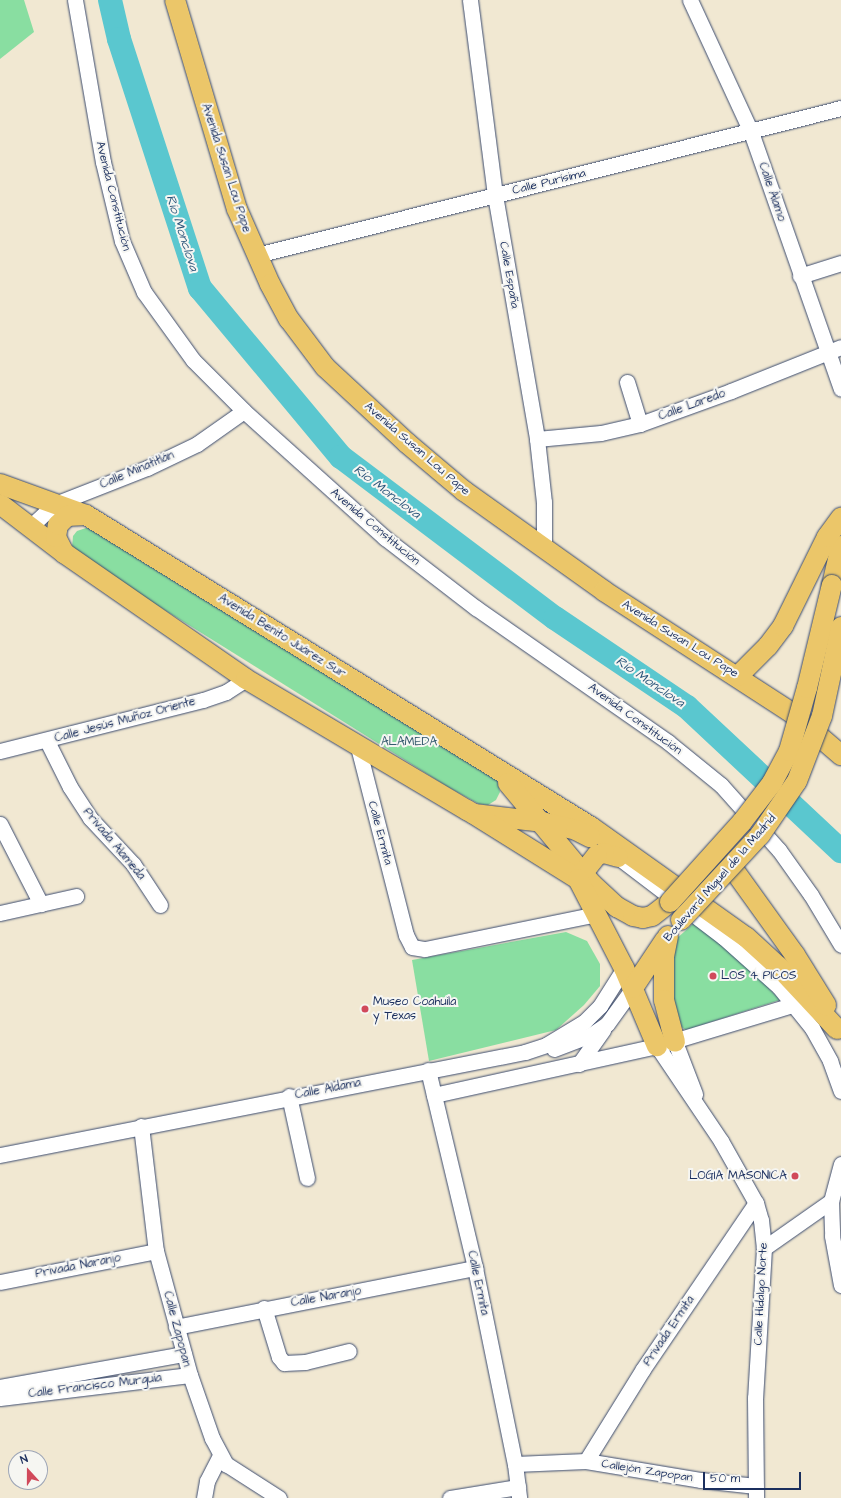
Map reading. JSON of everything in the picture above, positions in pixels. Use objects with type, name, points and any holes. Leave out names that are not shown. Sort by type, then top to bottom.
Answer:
[{"type":"main road","name":"Avenida Susan Lou Pape","points":[[175,0],[238,209],[257,255],[289,319],[325,367],[407,443],[452,481],[544,549],[792,713],[841,755]]},
{"type":"main road","name":"Avenida Benito Juárez Sur","points":[[5,491],[55,504],[86,515],[502,775],[542,822],[580,876],[609,901],[633,916],[652,916],[670,902]]},
{"type":"main road","points":[[0,504],[64,553],[246,679],[481,814],[580,876],[632,988],[666,1044]]},
{"type":"main road","points":[[64,553],[57,543],[58,525],[67,516],[86,515]]},
{"type":"main road","points":[[738,676],[768,646],[783,626],[827,537],[841,518]]},
{"type":"main road","name":"Boulevard Miguel de la Madrid","points":[[670,902],[742,822],[772,783],[789,751],[807,688],[841,546]]},
{"type":"main road","name":"Boulevard Miguel de la Madrid","points":[[632,988],[680,920],[760,835],[797,781],[822,716],[841,627]]},
{"type":"main road","points":[[481,814],[495,812],[505,802],[507,795],[502,775]]},
{"type":"main road","points":[[502,775],[592,827],[746,937],[780,967],[839,1035]]},
{"type":"main road","points":[[481,814],[542,822],[582,833],[618,858]]},
{"type":"main road","points":[[580,876],[597,855],[604,853],[618,858]]},
{"type":"main road","points":[[731,866],[818,990],[839,1035]]},
{"type":"main road","points":[[666,1044],[664,964],[668,936]]},
{"type":"street","name":"Avenida Constitución","points":[[75,0],[103,162],[122,241],[131,265],[144,292],[174,336],[193,360],[244,411],[385,538],[476,608],[668,742],[721,785],[779,850],[811,895],[841,945]]},
{"type":"street","name":"Calle España","points":[[470,0],[495,195],[537,439],[544,502],[544,549]]},
{"type":"street","name":"Calle Álamo","points":[[690,0],[751,132],[800,276],[834,350],[841,389]]},
{"type":"street","name":"Calle Purísima","points":[[257,255],[751,132],[841,108]]},
{"type":"street","points":[[800,276],[841,263]]},
{"type":"street","name":"Calle Laredo","points":[[537,439],[601,433],[640,424],[834,350]]},
{"type":"street","points":[[627,382],[640,424]]},
{"type":"street","name":"Calle Minatitlán","points":[[30,527],[55,504],[147,468],[197,444],[244,411]]},
{"type":"street","name":"Calle Jesús Muñoz Oriente","points":[[0,751],[47,741],[203,700],[226,692],[246,679]]},
{"type":"street","name":"Privada Alameda","points":[[47,741],[70,787],[90,818],[133,864],[160,905]]},
{"type":"street","name":"Calle Ermita","points":[[357,744],[408,942],[412,947],[421,949],[597,914]]},
{"type":"street","points":[[0,824],[41,904]]},
{"type":"street","points":[[618,858],[723,937],[761,969],[796,1004],[824,1047],[841,1091]]},
{"type":"street","points":[[0,913],[76,896]]},
{"type":"street","name":"Calle Aldama","points":[[0,1155],[288,1096],[525,1052],[546,1045],[584,1022],[600,1006],[624,968]]},
{"type":"street","points":[[579,1064],[632,988]]},
{"type":"street","points":[[434,1095],[666,1044],[796,1004]]},
{"type":"street","points":[[525,1052],[549,1050],[570,1045],[607,1024]]},
{"type":"street","name":"Calle Hidalgo Norte","points":[[666,1044],[699,1106],[756,1203],[764,1232],[755,1398],[756,1492]]},
{"type":"street","name":"Calle Ermita","points":[[428,1070],[475,1268],[515,1464],[519,1493]]},
{"type":"street","points":[[288,1096],[307,1178]]},
{"type":"street","name":"Calle Zapopan","points":[[141,1126],[156,1251],[190,1375],[220,1455],[234,1471],[279,1498]]},
{"type":"street","points":[[841,1164],[831,1201],[832,1236],[841,1285]]},
{"type":"street","points":[[764,1248],[831,1201]]},
{"type":"street","name":"Privada Ermita","points":[[586,1461],[643,1369],[756,1203]]},
{"type":"street","name":"Privada Naranjo","points":[[0,1282],[156,1251]]},
{"type":"street","name":"Calle Naranjo","points":[[176,1327],[264,1308],[475,1268]]},
{"type":"street","points":[[264,1308],[280,1360],[287,1364],[349,1351]]},
{"type":"street","points":[[0,1387],[184,1354]]},
{"type":"street","name":"Calle Francisco Murguía","points":[[0,1398],[190,1375]]},
{"type":"street","points":[[204,1498],[207,1481],[220,1455]]},
{"type":"street","points":[[515,1464],[586,1461]]},
{"type":"street","name":"Callejón Zapopan","points":[[586,1461],[701,1480],[756,1492]]},
{"type":"street","points":[[450,1498],[519,1493]]},
{"type":"green space","points":[[0,0],[24,0],[34,32],[0,59]]},
{"type":"green space","name":"ALAMEDA","points":[[89,527],[497,779],[500,792],[496,800],[488,805],[479,804],[448,787],[131,589],[72,548],[73,536],[77,531]]},
{"type":"green space","points":[[694,923],[744,962],[780,1000],[686,1030],[678,1025],[670,981],[675,940]]},
{"type":"green space","points":[[566,932],[587,941],[600,964],[600,986],[584,1005],[556,1030],[429,1061],[412,960]]},
{"type":"waterway","name":"Río Monclova","points":[[110,0],[119,39],[200,288],[341,457],[555,618],[687,707],[841,851]]},
{"type":"place","name":"LOS 4 PICOS","points":[[713,976]]},
{"type":"place","name":"Museo Coahuila y Texas","points":[[365,1009]]},
{"type":"place","name":"LOGIA MASONICA","points":[[795,1176]]}]
